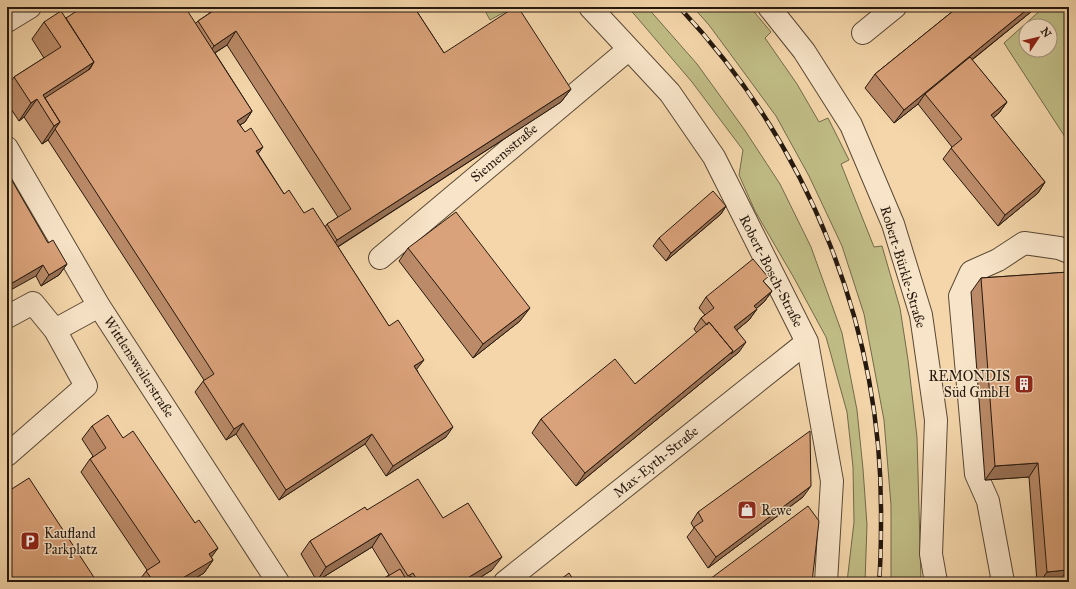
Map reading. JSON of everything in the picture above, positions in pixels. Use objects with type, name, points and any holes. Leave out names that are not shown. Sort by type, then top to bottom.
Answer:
[{"type":"street","points":[[7,21],[30,7]]},
{"type":"street","name":"Robert-Bosch-Straße","points":[[590,7],[670,93],[714,157],[807,342],[832,481],[826,582]]},
{"type":"street","name":"Robert-Bürkle-Straße","points":[[769,7],[804,51],[850,125],[893,224],[921,315],[936,420],[931,554],[936,582]]},
{"type":"street","points":[[862,33],[895,7]]},
{"type":"street","name":"Siemensstraße","points":[[380,258],[629,49]]},
{"type":"street","name":"Wittlensweilerstraße","points":[[7,148],[99,306],[276,581]]},
{"type":"street","points":[[1003,582],[988,501],[976,474],[960,296],[971,272],[998,260],[1024,243],[1059,248],[1069,252]]},
{"type":"street","points":[[7,317],[33,303],[55,330],[86,386],[7,455]]},
{"type":"street","points":[[55,330],[99,306]]},
{"type":"street","name":"Max-Eyth-Straße","points":[[505,582],[601,515],[807,342]]},
{"type":"shaded area","points":[[483,7],[514,7],[490,20]]},
{"type":"shaded area","points":[[628,7],[647,7],[697,64],[744,129],[780,184],[811,247],[842,333],[857,410],[867,525],[865,582],[847,582],[854,522],[853,467],[847,412],[826,337],[755,211],[739,175],[743,150],[692,82]]},
{"type":"shaded area","points":[[693,7],[750,7],[771,32],[765,38],[797,84],[819,122],[828,118],[849,160],[841,164],[874,247],[882,246],[900,308],[917,437],[921,582],[891,582],[891,505],[884,420],[864,314],[842,246],[809,176],[776,116],[709,25]]},
{"type":"shaded area","points":[[1044,7],[1069,7],[1069,143],[1004,43],[1018,30],[1018,58],[1058,58],[1058,18],[1032,18]]},
{"type":"building","points":[[83,7],[185,7],[252,111],[237,121],[245,132],[251,128],[263,147],[256,151],[284,194],[289,190],[304,213],[313,208],[389,326],[398,320],[424,360],[414,366],[453,427],[393,466],[372,434],[286,490],[243,423],[234,429],[203,381],[214,374],[55,129],[60,122],[45,98],[90,69],[94,62],[66,18]]},
{"type":"building","points":[[219,7],[414,7],[444,53],[515,7],[518,7],[571,89],[337,240],[327,224],[351,209],[236,31],[214,46],[198,21]]},
{"type":"building","points":[[958,7],[1030,7],[904,110],[875,74]]},
{"type":"building","points":[[61,11],[94,62],[43,95],[60,122],[54,126],[37,99],[31,103],[14,77],[61,47],[44,22]]},
{"type":"building","points":[[970,57],[1007,102],[991,115],[1045,182],[1005,215],[951,148],[962,139],[925,94]]},
{"type":"building","points":[[7,172],[48,243],[53,240],[67,264],[49,275],[43,265],[7,286]]},
{"type":"building","points":[[713,191],[726,206],[671,253],[659,238]]},
{"type":"building","points":[[456,212],[530,308],[483,344],[408,248]]},
{"type":"building","points":[[753,259],[768,277],[763,281],[772,291],[754,306],[757,309],[734,327],[746,342],[731,354],[733,351],[709,322],[707,325],[701,318],[714,308],[706,297]]},
{"type":"building","name":"REMONDIS Süd GmbH","points":[[1069,272],[1069,552],[1065,552],[1067,570],[1047,572],[1038,463],[995,466],[981,278]]},
{"type":"building","points":[[709,322],[733,351],[585,473],[541,419],[615,359],[635,384]]},
{"type":"building","points":[[108,415],[123,438],[133,431],[195,523],[199,520],[218,548],[209,554],[213,560],[176,582],[154,582],[146,571],[160,562],[90,459],[106,448],[92,426]]},
{"type":"building","name":"Rewe","points":[[810,431],[811,486],[716,557],[694,527],[703,521],[698,512]]},
{"type":"building","name":"Kaufland Parkplatz","points":[[29,478],[97,582],[7,582],[7,492]]},
{"type":"building","points":[[418,479],[443,518],[468,503],[502,557],[461,582],[418,582],[413,573],[408,576],[381,533],[326,567],[310,541],[365,507],[367,510]]},
{"type":"building","points":[[808,506],[819,521],[812,582],[706,582]]},
{"type":"building","points":[[400,569],[406,579],[411,576],[414,582],[382,582],[383,579]]},
{"type":"building","points":[[569,573],[575,582],[557,582]]},
{"type":"railway","points":[[679,7],[725,61],[766,118],[801,180],[830,244],[852,310],[869,378],[878,448],[881,519],[881,558],[879,582]]},
{"type":"place","name":"REMONDIS Süd GmbH","points":[[1024,384]]},
{"type":"place","name":"Rewe","points":[[747,510]]},
{"type":"place","name":"Kaufland Parkplatz","points":[[30,541]]}]
